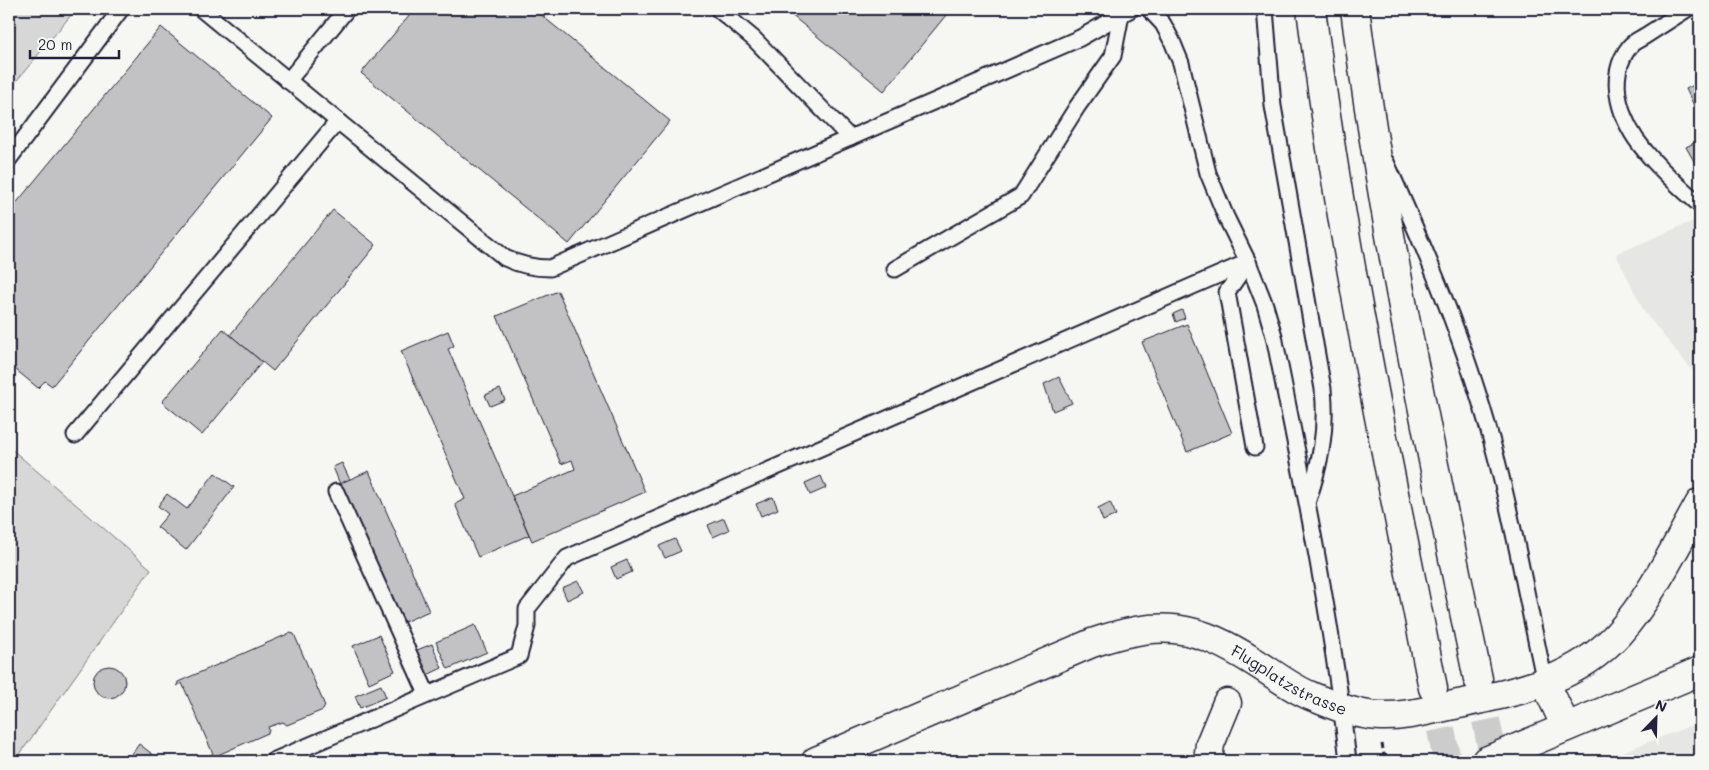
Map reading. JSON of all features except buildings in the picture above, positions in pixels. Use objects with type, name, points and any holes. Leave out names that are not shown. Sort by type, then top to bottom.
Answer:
[{"type":"main road","points":[[1311,9],[1329,139],[1352,273],[1433,688]]},
{"type":"main road","points":[[1355,9],[1372,129],[1418,385],[1478,679]]},
{"type":"main road","name":"Flugplatzstrasse","points":[[816,761],[1092,643],[1121,633],[1145,628],[1186,630],[1213,638],[1310,696],[1342,708],[1378,716],[1402,716],[1513,693],[1575,669],[1598,653],[1617,635],[1636,612],[1700,503]]},
{"type":"main road","points":[[1486,761],[1700,671]]},
{"type":"main road","points":[[1545,682],[1566,727]]},
{"type":"main road","points":[[1208,761],[1210,744],[1227,703]]},
{"type":"lane","points":[[9,158],[121,9]]},
{"type":"lane","points":[[201,9],[505,258],[519,265],[535,268],[550,268],[1080,38],[1126,12]]},
{"type":"lane","points":[[288,81],[347,9]]},
{"type":"lane","points":[[718,9],[754,39],[850,138]]},
{"type":"lane","points":[[1149,9],[1162,24],[1181,62],[1208,173],[1226,217],[1248,262],[1265,305],[1274,336],[1307,502],[1342,708],[1348,761]]},
{"type":"lane","points":[[1265,9],[1273,106],[1323,389],[1325,412],[1324,437],[1318,469],[1307,502]]},
{"type":"lane","points":[[1687,9],[1630,45],[1621,61],[1617,78],[1618,98],[1630,128],[1645,151],[1666,174],[1700,205]]},
{"type":"lane","points":[[895,270],[1021,196],[1077,107],[1113,56],[1126,12]]},
{"type":"lane","points":[[75,435],[338,122]]},
{"type":"lane","points":[[1372,129],[1428,255],[1474,380],[1492,442],[1545,682]]},
{"type":"lane","points":[[1248,262],[1227,292],[1255,447]]},
{"type":"lane","points":[[273,761],[519,656],[527,626],[527,609],[567,558],[1248,262]]},
{"type":"lane","points":[[336,492],[427,694]]},
{"type":"shaded area","points":[[9,9],[76,9],[9,90]]},
{"type":"shaded area","points":[[1700,218],[1700,380],[1645,313],[1616,254]]},
{"type":"shaded area","points":[[9,447],[151,569],[15,761],[9,761]]},
{"type":"shaded area","points":[[1700,722],[1700,761],[1599,761]]},
{"type":"tunnel","points":[[1478,679],[1494,761]]},
{"type":"tunnel","points":[[1433,688],[1447,761]]}]
